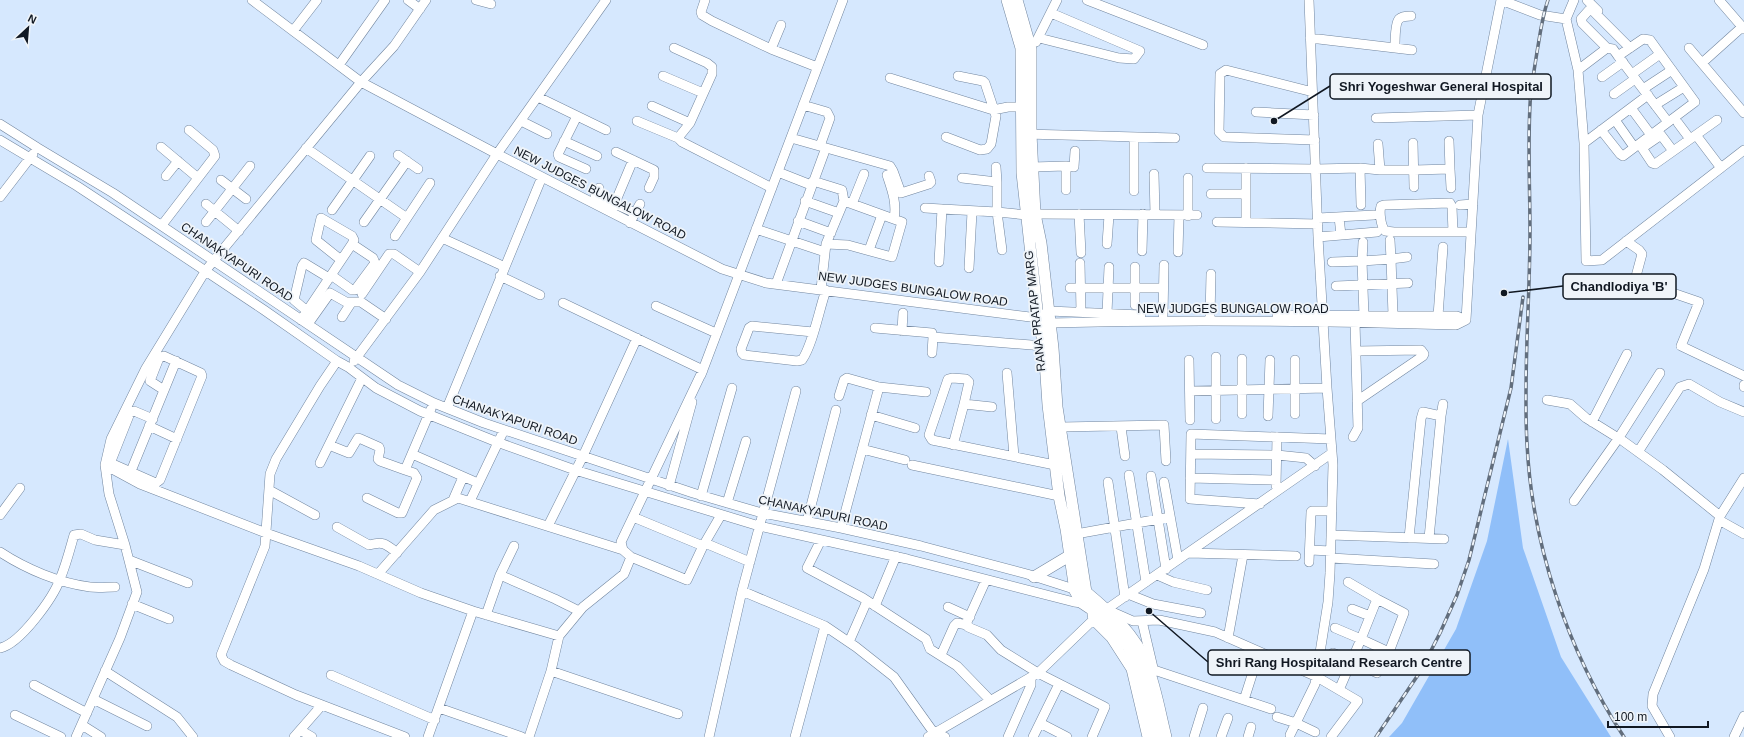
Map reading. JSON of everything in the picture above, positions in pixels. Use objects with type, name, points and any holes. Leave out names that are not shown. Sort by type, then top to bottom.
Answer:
[{"type":"main road","name":"RANA PRATAP MARG","points":[[1007,0],[1021,48],[1022,107],[1032,167],[1031,214],[1038,318],[1044,346],[1048,405],[1059,496],[1069,556],[1092,605]]},
{"type":"main road","name":"RANA PRATAP MARG","points":[[1017,0],[1031,49],[1026,134],[1022,172],[1031,214],[1041,243],[1053,348],[1057,407],[1076,534],[1092,605]]},
{"type":"main road","points":[[1034,577],[1069,556]]},
{"type":"main road","points":[[1082,604],[1092,605],[1118,622],[1134,640],[1147,665],[1166,737]]},
{"type":"main road","points":[[1092,605],[1127,645],[1139,668],[1156,737]]},
{"type":"street","name":"NEW JUDGES BUNGALOW ROAD","points":[[253,0],[361,82],[542,177],[595,195],[630,223],[722,269],[766,283],[823,289],[1038,318],[1050,323],[1142,320],[1323,318],[1356,322],[1456,325],[1466,320]]},
{"type":"street","points":[[292,31],[317,0]]},
{"type":"street","points":[[408,0],[420,8]]},
{"type":"street","points":[[76,737],[105,672],[137,592],[125,545],[109,494],[105,465],[111,439],[146,368],[206,270],[215,261],[361,82],[394,46],[426,0]]},
{"type":"street","points":[[476,0],[491,4]]},
{"type":"street","points":[[348,367],[357,358],[420,272],[498,154],[606,0]]},
{"type":"street","points":[[705,0],[702,7],[702,15],[771,49],[818,67]]},
{"type":"street","points":[[669,486],[686,422],[716,333],[843,0]]},
{"type":"street","points":[[1031,49],[1039,38],[1057,0]]},
{"type":"street","points":[[1087,0],[1203,45]]},
{"type":"street","points":[[1290,735],[1317,677],[1328,602],[1331,554],[1332,453],[1318,237],[1308,0]]},
{"type":"street","points":[[1038,318],[1049,311],[1107,314],[1323,318],[1364,316],[1457,316],[1466,320],[1478,115],[1501,0],[1540,15],[1566,19]]},
{"type":"street","points":[[1574,0],[1566,19],[1578,70],[1584,143],[1586,261],[1602,260],[1744,150]]},
{"type":"street","points":[[1587,0],[1630,48]]},
{"type":"street","points":[[1702,63],[1743,28],[1719,0]]},
{"type":"street","points":[[339,65],[383,1]]},
{"type":"street","points":[[1616,31],[1593,11],[1589,10],[1580,19],[1605,47],[1613,49],[1668,122]]},
{"type":"street","points":[[1039,38],[1119,58],[1134,59],[1140,51],[1051,13]]},
{"type":"street","points":[[1394,48],[1399,18],[1403,16],[1411,16]]},
{"type":"street","points":[[771,49],[781,25]]},
{"type":"street","points":[[1578,70],[1605,47],[1616,31]]},
{"type":"street","points":[[1310,38],[1412,50]]},
{"type":"street","points":[[1601,130],[1621,156],[1695,102],[1660,54],[1647,39],[1644,39],[1630,48],[1602,77]]},
{"type":"street","points":[[674,48],[708,63],[712,67],[712,74],[690,123],[678,138]]},
{"type":"street","points":[[1689,48],[1744,113]]},
{"type":"street","points":[[1614,94],[1660,54]]},
{"type":"street","points":[[1313,92],[1226,70],[1223,71],[1220,74],[1219,132],[1224,137],[1315,140]]},
{"type":"street","points":[[1584,143],[1631,108],[1645,92],[1672,70]]},
{"type":"street","points":[[663,76],[704,93]]},
{"type":"street","points":[[946,137],[980,150],[987,149],[991,144],[996,116],[983,81],[958,76]]},
{"type":"street","points":[[890,78],[993,110],[1008,107],[1022,107]]},
{"type":"street","points":[[1655,105],[1684,87]]},
{"type":"street","points":[[538,97],[606,130]]},
{"type":"street","points":[[776,284],[812,183],[830,118],[827,112],[803,105]]},
{"type":"street","points":[[652,106],[690,123]]},
{"type":"street","points":[[1631,108],[1650,135]]},
{"type":"street","points":[[1256,112],[1314,115]]},
{"type":"street","points":[[1376,118],[1478,115]]},
{"type":"street","points":[[577,116],[559,152],[560,157],[586,168]]},
{"type":"street","points":[[638,120],[678,138],[682,142],[772,188]]},
{"type":"street","points":[[1615,120],[1634,147]]},
{"type":"street","points":[[1673,151],[1717,120]]},
{"type":"street","points":[[521,121],[547,134]]},
{"type":"street","points":[[1678,123],[1721,168]]},
{"type":"street","name":"CHANAKYAPURI ROAD","points":[[0,124],[113,193],[162,225],[398,385],[434,403],[504,430],[701,496],[762,513],[841,528],[921,546],[1034,577],[1092,605],[1133,620],[1159,620],[1215,632],[1259,653],[1317,677],[1358,701],[1332,737]]},
{"type":"street","points":[[162,225],[215,154],[213,150],[189,130]]},
{"type":"street","points":[[1026,134],[1175,138]]},
{"type":"street","points":[[791,138],[822,149],[890,166],[894,171],[900,193],[929,184],[931,182],[929,176]]},
{"type":"street","points":[[1134,138],[1134,191]]},
{"type":"street","points":[[0,140],[77,186],[206,270],[337,361],[348,367],[376,388],[429,415],[575,470],[645,490],[759,526],[896,556],[1082,604]]},
{"type":"street","points":[[564,141],[597,156]]},
{"type":"street","points":[[1449,141],[1451,188]]},
{"type":"street","points":[[1413,143],[1414,187]]},
{"type":"street","points":[[1378,144],[1380,170]]},
{"type":"street","points":[[161,147],[198,178]]},
{"type":"street","points":[[0,197],[38,148]]},
{"type":"street","points":[[306,148],[407,218]]},
{"type":"street","points":[[1032,167],[1074,167],[1075,151]]},
{"type":"street","points":[[616,152],[654,170],[654,178],[649,188]]},
{"type":"street","points":[[398,155],[418,169]]},
{"type":"street","points":[[332,210],[370,156]]},
{"type":"street","points":[[633,160],[612,209],[635,213]]},
{"type":"street","points":[[166,176],[178,161]]},
{"type":"street","points":[[364,222],[406,161]]},
{"type":"street","points":[[206,222],[250,166]]},
{"type":"street","points":[[1066,166],[1066,190]]},
{"type":"street","points":[[996,167],[997,212],[1002,250]]},
{"type":"street","points":[[1208,168],[1360,168],[1380,170],[1450,169]]},
{"type":"street","points":[[1246,168],[1246,222]]},
{"type":"street","points":[[1360,168],[1361,205]]},
{"type":"street","points":[[756,229],[791,241],[826,248],[848,245],[892,257],[902,222],[848,202],[842,190],[812,183],[778,172]]},
{"type":"street","points":[[813,332],[752,326],[749,328],[741,349],[742,353],[744,355],[797,362],[802,360],[806,354],[813,332],[823,289],[826,248],[831,233],[839,213],[848,202],[864,174]]},
{"type":"street","points":[[1154,174],[1155,214]]},
{"type":"street","points":[[887,175],[894,194],[896,208],[894,219]]},
{"type":"street","points":[[447,408],[542,177]]},
{"type":"street","points":[[962,178],[997,182]]},
{"type":"street","points":[[1178,252],[1188,216],[1188,178]]},
{"type":"street","points":[[221,180],[246,199]]},
{"type":"street","points":[[395,236],[430,184]]},
{"type":"street","points":[[1211,194],[1246,194]]},
{"type":"street","points":[[806,201],[839,213]]},
{"type":"street","points":[[1453,232],[1452,208],[1450,203],[1381,206],[1382,228],[1385,231],[1453,232],[1470,232]]},
{"type":"street","points":[[206,204],[239,231]]},
{"type":"street","points":[[630,223],[640,204]]},
{"type":"street","points":[[1460,205],[1473,204]]},
{"type":"street","points":[[925,208],[972,212],[1031,214],[1155,214],[1188,216]]},
{"type":"street","points":[[939,262],[942,209]]},
{"type":"street","points":[[969,268],[972,212]]},
{"type":"street","points":[[869,250],[882,214]]},
{"type":"street","points":[[1080,214],[1081,253]]},
{"type":"street","points":[[1142,251],[1143,214]]},
{"type":"street","points":[[1107,244],[1109,215]]},
{"type":"street","points":[[1216,222],[1318,221],[1339,217],[1374,215]]},
{"type":"street","points":[[1339,217],[1341,235]]},
{"type":"street","points":[[304,322],[307,311],[352,244],[354,240],[352,236],[321,218],[316,240],[341,260]]},
{"type":"street","points":[[798,221],[831,233]]},
{"type":"street","points":[[1318,237],[1377,232]]},
{"type":"street","points":[[442,238],[505,267]]},
{"type":"street","points":[[1390,240],[1393,284],[1393,316]]},
{"type":"street","points":[[1626,241],[1639,250],[1642,254],[1635,280],[1699,302],[1681,346],[1744,376]]},
{"type":"street","points":[[1363,242],[1362,261],[1364,316]]},
{"type":"street","points":[[307,311],[294,300],[304,263],[352,290],[355,290],[375,263],[373,258],[352,244]]},
{"type":"street","points":[[1438,316],[1443,247]]},
{"type":"street","points":[[362,294],[389,254],[394,254],[420,272]]},
{"type":"street","points":[[1332,262],[1391,260],[1407,257]]},
{"type":"street","points":[[1080,263],[1081,312]]},
{"type":"street","points":[[1163,315],[1164,265]]},
{"type":"street","points":[[1107,314],[1109,267]]},
{"type":"street","points":[[1135,267],[1135,305]]},
{"type":"street","points":[[1210,316],[1211,274]]},
{"type":"street","points":[[500,276],[540,295]]},
{"type":"street","points":[[1336,286],[1408,283]]},
{"type":"street","points":[[1070,288],[1164,288]]},
{"type":"street","points":[[304,322],[330,293],[346,302],[361,302],[386,319]]},
{"type":"street","points":[[342,317],[351,303]]},
{"type":"street","points":[[564,303],[703,370]]},
{"type":"street","points":[[656,306],[716,333]]},
{"type":"street","points":[[902,331],[903,313]]},
{"type":"street","points":[[1353,437],[1358,428],[1356,322]]},
{"type":"street","points":[[875,328],[932,333],[932,353]]},
{"type":"street","points":[[933,337],[1044,346]]},
{"type":"street","points":[[548,526],[583,456],[637,338]]},
{"type":"street","points":[[1356,351],[1421,350],[1424,354],[1357,401]]},
{"type":"street","points":[[1592,422],[1627,354]]},
{"type":"street","points":[[105,465],[156,483],[159,482],[202,376],[200,371],[164,356],[159,358],[150,379],[151,384],[164,390]]},
{"type":"street","points":[[1216,357],[1216,419]]},
{"type":"street","points":[[1242,358],[1242,414]]},
{"type":"street","points":[[1189,360],[1190,420]]},
{"type":"street","points":[[1268,416],[1270,360]]},
{"type":"street","points":[[1295,360],[1295,414]]},
{"type":"street","points":[[129,474],[176,361]]},
{"type":"street","points":[[337,361],[320,386],[276,459],[270,474],[264,546],[221,655],[224,661],[231,665],[296,695],[406,737]]},
{"type":"street","points":[[623,550],[621,542],[703,370]]},
{"type":"street","points":[[1007,373],[1014,456]]},
{"type":"street","points":[[1574,501],[1618,438],[1660,373]]},
{"type":"street","points":[[320,463],[362,378]]},
{"type":"street","points":[[839,396],[844,380],[847,378],[879,387],[926,392]]},
{"type":"street","points":[[953,445],[964,404],[968,382],[966,379],[948,379],[929,435],[932,440],[953,445],[1055,465]]},
{"type":"street","points":[[1638,452],[1680,387],[1689,384],[1720,402],[1744,412]]},
{"type":"street","points":[[841,528],[879,387]]},
{"type":"street","points":[[701,496],[732,388]]},
{"type":"street","points":[[1190,391],[1327,388]]},
{"type":"street","points":[[709,737],[742,591],[796,391]]},
{"type":"street","points":[[1547,400],[1570,404],[1592,422],[1664,470],[1719,518],[1744,534]]},
{"type":"street","points":[[405,470],[434,403]]},
{"type":"street","points":[[964,404],[992,407]]},
{"type":"street","points":[[1429,538],[1442,404]]},
{"type":"street","points":[[807,521],[836,410]]},
{"type":"street","points":[[177,439],[134,411],[130,413],[111,460],[113,464],[129,474],[140,484],[266,533],[359,566],[422,593],[473,611],[559,636]]},
{"type":"street","points":[[1409,538],[1421,419],[1423,412],[1441,416]]},
{"type":"street","points":[[871,415],[915,428]]},
{"type":"street","points":[[1061,427],[1164,425],[1166,462]]},
{"type":"street","points":[[1121,427],[1125,456]]},
{"type":"street","points":[[470,501],[504,430]]},
{"type":"street","points":[[1260,504],[1190,499],[1192,434],[1331,439]]},
{"type":"street","points":[[1276,493],[1277,437]]},
{"type":"street","points":[[329,445],[350,453],[358,438],[361,439],[379,447],[380,450],[378,459],[380,461],[414,473],[417,478],[402,513],[398,513],[367,498]]},
{"type":"street","points":[[727,503],[746,441]]},
{"type":"street","points":[[862,449],[908,463],[1059,496]]},
{"type":"street","points":[[1008,737],[1035,675],[1092,605],[1126,596],[1332,453]]},
{"type":"street","points":[[412,454],[478,483]]},
{"type":"street","points":[[1191,454],[1277,455],[1306,458],[1315,466]]},
{"type":"street","points":[[453,500],[464,476]]},
{"type":"street","points":[[1129,476],[1146,582]]},
{"type":"street","points":[[1151,476],[1166,569]]},
{"type":"street","points":[[1190,478],[1276,480]]},
{"type":"street","points":[[1670,737],[1652,706],[1653,694],[1704,569],[1719,518],[1744,478]]},
{"type":"street","points":[[1108,482],[1126,596]]},
{"type":"street","points":[[1164,482],[1178,560]]},
{"type":"street","points":[[0,515],[20,488]]},
{"type":"street","points":[[269,490],[315,515]]},
{"type":"street","points":[[378,574],[434,510],[458,498],[623,550],[631,557],[687,580],[721,515]]},
{"type":"street","points":[[1309,562],[1311,512],[1332,512]]},
{"type":"street","points":[[633,517],[750,562]]},
{"type":"street","points":[[1076,534],[1170,517]]},
{"type":"street","points":[[337,527],[369,545],[380,542],[397,553]]},
{"type":"street","points":[[0,648],[22,634],[42,608],[60,580],[74,535],[81,534],[95,540],[125,545]]},
{"type":"street","points":[[869,550],[872,535]]},
{"type":"street","points":[[1331,535],[1444,539]]},
{"type":"street","points":[[822,540],[807,568],[871,604],[926,639],[930,649],[957,666],[990,700]]},
{"type":"street","points":[[486,615],[500,575],[514,546]]},
{"type":"street","points":[[1310,550],[1331,554],[1434,564]]},
{"type":"street","points":[[0,552],[23,565],[60,580],[90,587],[115,587]]},
{"type":"street","points":[[1189,552],[1296,556]]},
{"type":"street","points":[[1228,638],[1243,555]]},
{"type":"street","points":[[849,642],[896,556]]},
{"type":"street","points":[[529,737],[551,671],[559,636],[579,611],[624,574],[631,557]]},
{"type":"street","points":[[129,560],[188,583]]},
{"type":"street","points":[[500,575],[555,598],[579,611]]},
{"type":"street","points":[[1157,575],[1173,582],[1207,590]]},
{"type":"street","points":[[986,580],[968,621],[968,627],[987,636],[1001,650],[1035,675],[1059,684],[1105,707],[1092,737]]},
{"type":"street","points":[[1335,628],[1389,652],[1404,613],[1348,582]]},
{"type":"street","points":[[742,591],[825,626],[849,642],[894,677],[931,735],[945,737]]},
{"type":"street","points":[[1126,596],[1153,604],[1201,613]]},
{"type":"street","points":[[1339,690],[1377,599]]},
{"type":"street","points":[[132,604],[169,619]]},
{"type":"street","points":[[1092,605],[1131,669],[1147,737]]},
{"type":"street","points":[[948,607],[968,621]]},
{"type":"street","points":[[1352,609],[1370,616]]},
{"type":"street","points":[[428,737],[473,611]]},
{"type":"street","points":[[941,655],[954,626],[957,623],[968,621]]},
{"type":"street","points":[[1142,621],[1170,737]]},
{"type":"street","points":[[795,737],[825,626]]},
{"type":"street","points":[[1244,700],[1259,653]]},
{"type":"street","points":[[1333,653],[1377,674]]},
{"type":"street","points":[[1154,670],[1271,709]]},
{"type":"street","points":[[551,671],[678,714]]},
{"type":"street","points":[[105,672],[177,717],[193,737]]},
{"type":"street","points":[[331,675],[435,720]]},
{"type":"street","points":[[931,735],[1035,675]]},
{"type":"street","points":[[1033,737],[1059,684]]},
{"type":"street","points":[[34,685],[87,713]]},
{"type":"street","points":[[93,699],[146,726]]},
{"type":"street","points":[[294,737],[322,705]]},
{"type":"street","points":[[439,708],[522,737]]},
{"type":"street","points":[[1194,737],[1203,708]]},
{"type":"street","points":[[15,715],[61,737]]},
{"type":"street","points":[[1734,737],[1744,716]]},
{"type":"street","points":[[1277,717],[1296,723],[1315,732]]},
{"type":"street","points":[[1222,737],[1228,718]]},
{"type":"street","points":[[1040,723],[1068,737]]},
{"type":"street","points":[[82,725],[101,737]]},
{"type":"street","points":[[1248,737],[1251,726]]},
{"type":"street","points":[[300,730],[312,737]]},
{"type":"shaded area","points":[[1508,439],[1523,548],[1561,657],[1611,737],[1389,737],[1402,723],[1456,629],[1487,541]]},
{"type":"railway","points":[[1548,0],[1541,26],[1531,90],[1529,125],[1530,258],[1526,364],[1526,417],[1530,482],[1536,520],[1545,559],[1556,596],[1570,634],[1586,670],[1624,737]]},
{"type":"railway","points":[[1376,737],[1420,672],[1457,595],[1469,560],[1511,388],[1523,297]]},
{"type":"place","name":"Shri Yogeshwar General Hospital","points":[[1274,121]]},
{"type":"place","name":"Chandlodiya 'B'","points":[[1504,293]]},
{"type":"place","name":"Shri Rang Hospitaland Research Centre","points":[[1149,611]]}]
